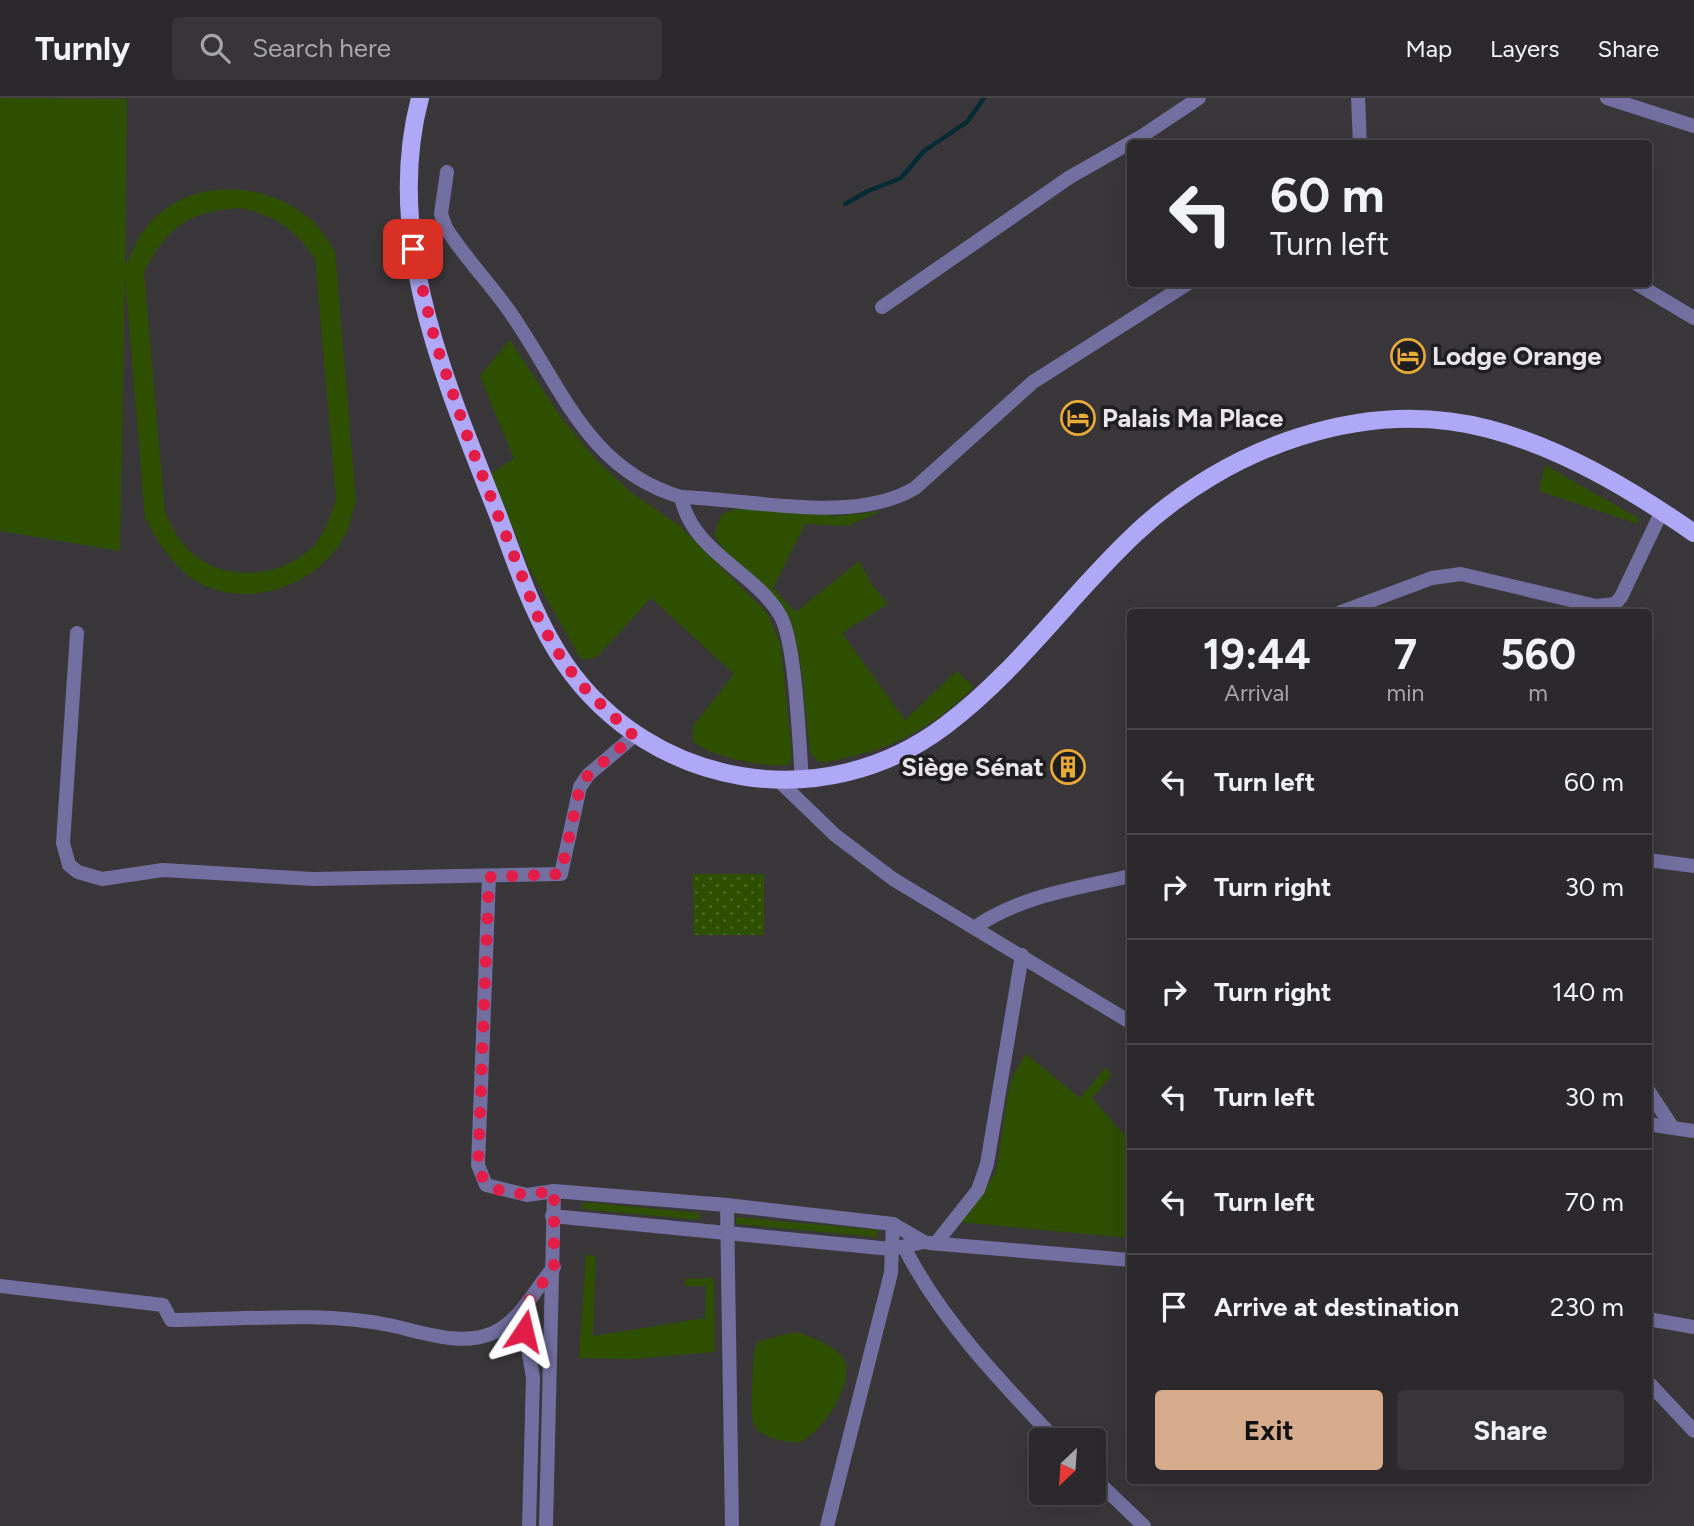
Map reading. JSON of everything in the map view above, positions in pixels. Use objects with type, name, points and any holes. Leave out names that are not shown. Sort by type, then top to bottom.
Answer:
[{"type":"main road","points":[[420,98],[407,169],[408,226],[435,341],[470,444],[540,622],[565,664],[587,691],[634,736],[677,757],[709,768],[779,781],[833,776],[883,761],[929,738],[999,680],[1134,534],[1178,497],[1223,469],[1283,442],[1355,424],[1415,420],[1459,423],[1488,429],[1552,452],[1662,511],[1694,533]]},
{"type":"street","points":[[1135,140],[1199,98]]},
{"type":"street","points":[[1358,98],[1360,140]]},
{"type":"street","points":[[1607,98],[1694,126]]},
{"type":"street","points":[[882,307],[1070,177],[1127,145]]},
{"type":"street","points":[[447,172],[441,214],[446,228],[514,317],[584,429],[625,471],[650,486],[681,497],[835,509],[879,504],[902,496],[915,488],[1033,382],[1182,287]]},
{"type":"street","points":[[1642,287],[1694,318]]},
{"type":"street","points":[[681,497],[690,520],[704,540],[764,596],[780,615],[790,649],[802,780]]},
{"type":"street","points":[[1349,609],[1432,578],[1461,574],[1606,607],[1621,597],[1662,511]]},
{"type":"street","points":[[77,633],[64,856],[78,872],[102,879],[163,870],[313,879],[561,874],[580,787],[588,775],[634,736]]},
{"type":"street","points":[[779,781],[835,835],[893,878],[1127,1020]]},
{"type":"street","points":[[1652,861],[1694,866]]},
{"type":"street","points":[[489,877],[478,1165],[486,1185],[527,1195],[554,1191],[727,1205],[893,1224],[930,1243]]},
{"type":"street","points":[[975,927],[1003,909],[1029,899],[1127,877]]},
{"type":"street","points":[[930,1243],[978,1189],[988,1164],[1022,954]]},
{"type":"street","points":[[1652,1096],[1673,1128]]},
{"type":"street","points":[[1652,1125],[1694,1131]]},
{"type":"street","points":[[547,1526],[554,1191]]},
{"type":"street","points":[[727,1205],[725,1232],[732,1526]]},
{"type":"street","points":[[552,1216],[898,1249],[930,1243],[1127,1261]]},
{"type":"street","points":[[893,1224],[898,1249],[934,1298],[1045,1428]]},
{"type":"street","points":[[827,1526],[898,1249]]},
{"type":"street","points":[[0,1286],[163,1305],[171,1320],[354,1320],[447,1338],[471,1338],[492,1334],[509,1324],[522,1311],[554,1267]]},
{"type":"street","points":[[522,1311],[533,1378],[529,1526]]},
{"type":"street","points":[[1652,1320],[1694,1327]]},
{"type":"street","points":[[1652,1386],[1694,1431]]},
{"type":"street","points":[[1106,1490],[1144,1526]]},
{"type":"green space","points":[[0,98],[127,99],[125,266],[142,233],[158,215],[177,201],[221,189],[267,195],[288,204],[312,220],[335,251],[356,501],[351,520],[344,537],[331,555],[314,571],[294,583],[273,590],[250,594],[228,593],[206,586],[186,574],[173,561],[145,518],[125,277],[120,551],[0,531]],"holes":[[[241,208],[254,211],[291,231],[315,258],[336,499],[322,534],[308,551],[276,568],[240,573],[205,562],[190,552],[165,513],[144,272],[171,232],[194,217]]]},
{"type":"green space","points":[[510,340],[560,416],[597,461],[632,493],[679,525],[767,613],[781,646],[792,756],[789,765],[767,765],[739,760],[712,752],[693,741],[693,726],[734,674],[651,598],[597,657],[584,660],[579,656],[528,566],[491,473],[514,459],[480,376]]},
{"type":"green space","points":[[1545,465],[1640,519],[1638,524],[1539,491]]},
{"type":"green space","points":[[743,506],[835,516],[882,511],[847,526],[805,524],[773,588],[796,612],[859,561],[872,585],[888,604],[842,633],[905,720],[957,671],[974,687],[946,712],[901,740],[833,761],[817,761],[811,754],[799,655],[789,618],[774,596],[728,554],[714,535],[722,514]]},
{"type":"green space","points":[[693,874],[764,874],[764,935],[694,935]]},
{"type":"green space","points":[[1026,1054],[1080,1098],[1105,1068],[1112,1075],[1092,1098],[1127,1136],[1127,1238],[958,1222],[976,1203],[996,1172],[1012,1078]]},
{"type":"green space","points":[[583,1202],[700,1213],[700,1220],[582,1209]]},
{"type":"green space","points":[[736,1217],[878,1230],[877,1237],[736,1224]]},
{"type":"green space","points":[[586,1254],[596,1256],[593,1336],[705,1318],[706,1286],[685,1286],[685,1279],[714,1278],[715,1352],[631,1359],[579,1358]]},
{"type":"green space","points":[[795,1332],[816,1339],[837,1351],[845,1362],[847,1372],[841,1394],[828,1417],[812,1434],[795,1442],[779,1440],[757,1429],[752,1417],[752,1397],[755,1347],[759,1341]]},
{"type":"waterway","points":[[845,204],[868,191],[901,178],[924,151],[967,122],[984,98]]},
{"type":"place","name":"Lodge Orange","points":[[1408,356]]},
{"type":"place","name":"Palais Ma Place","points":[[1078,418]]},
{"type":"place","name":"Siège Sénat","points":[[1068,767]]},
{"type":"route","points":[[413,249],[435,341],[470,444],[540,622],[565,664],[587,691],[634,736],[588,775],[580,787],[561,874],[489,877],[478,1165],[480,1177],[486,1185],[495,1189],[527,1195],[554,1191],[554,1267],[522,1311],[524,1331]]}]
